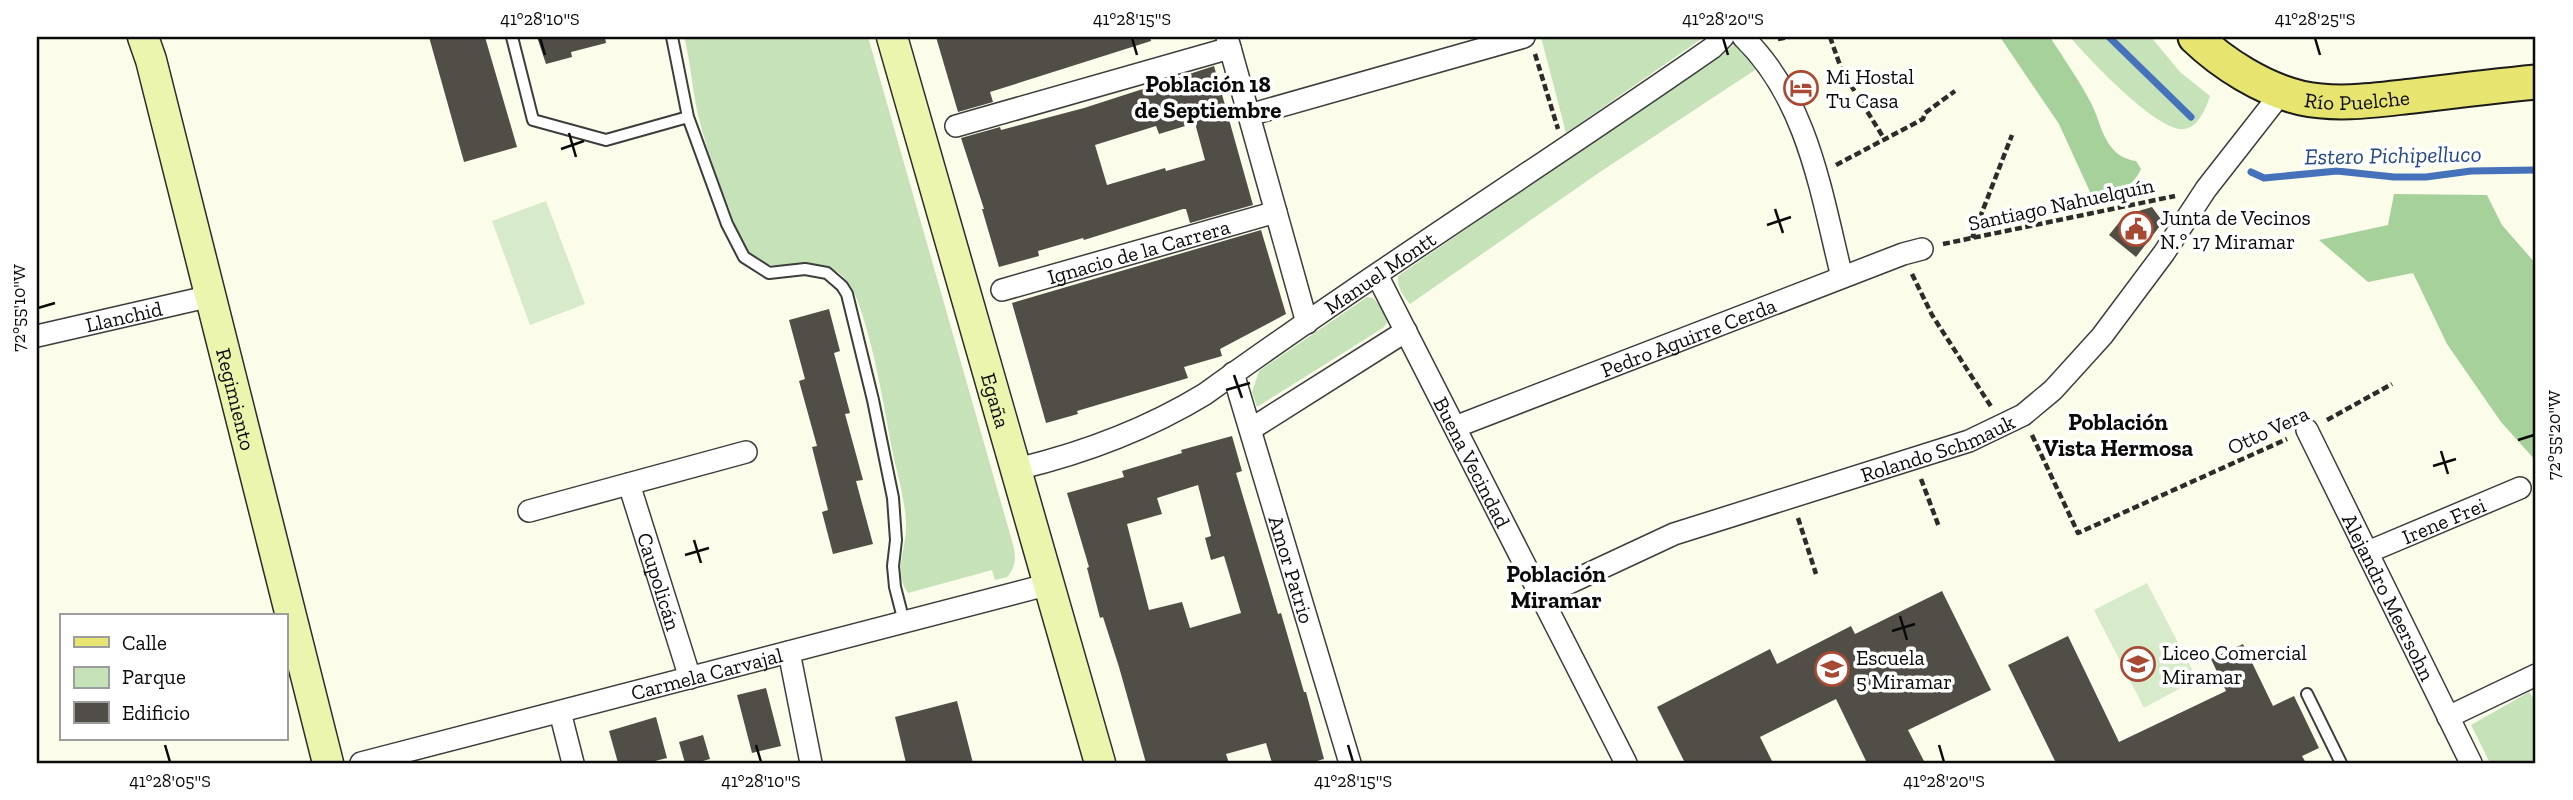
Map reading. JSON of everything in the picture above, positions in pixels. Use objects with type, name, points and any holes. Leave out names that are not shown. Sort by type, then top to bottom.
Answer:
[{"type":"main road","name":"Regimiento","points":[[143,37],[328,763]]},
{"type":"main road","name":"Egaña","points":[[892,37],[1051,584],[1100,763]]},
{"type":"main road","name":"Río Puelche","points":[[2195,37],[2250,77],[2283,92],[2316,101],[2366,101],[2536,82]]},
{"type":"street","name":"Manuel Montt","points":[[1017,468],[1073,455],[1175,412],[1564,150],[1712,48],[1723,37]]},
{"type":"street","points":[[1743,37],[1769,67],[1794,109],[1805,134],[1842,277]]},
{"type":"street","points":[[956,126],[1228,42],[1307,323]]},
{"type":"street","points":[[1249,115],[1529,43]]},
{"type":"street","name":"Rolando Schmauk","points":[[1541,596],[1674,534],[1969,441],[2023,415],[2053,390],[2102,336],[2164,253],[2207,189],[2283,92]]},
{"type":"street","name":"Ignacio de la Carrera","points":[[1002,290],[1276,212]]},
{"type":"street","name":"Pedro Aguirre Cerda","points":[[1455,427],[1912,251]]},
{"type":"street","name":"Buena Vecindad","points":[[1377,275],[1541,596],[1620,761]]},
{"type":"street","name":"Llanchid","points":[[37,336],[211,296]]},
{"type":"street","points":[[1251,429],[1406,331]]},
{"type":"street","name":"Amor Patrio","points":[[1233,373],[1350,763]]},
{"type":"street","name":"Alejandro Meersohn","points":[[2307,430],[2471,763]]},
{"type":"street","points":[[529,511],[747,452]]},
{"type":"street","name":"Caupolicán","points":[[629,484],[690,678]]},
{"type":"street","name":"Irene Frei","points":[[2368,552],[2520,488]]},
{"type":"street","name":"Carmela Carvajal","points":[[361,763],[1051,584]]},
{"type":"street","points":[[789,652],[811,763]]},
{"type":"street","points":[[2448,717],[2536,674]]},
{"type":"street","points":[[560,712],[573,763]]},
{"type":"lane","points":[[512,37],[534,120],[606,140],[688,117]]},
{"type":"lane","points":[[672,37],[688,117],[727,224],[744,257],[769,273],[805,270],[827,273],[847,294],[873,400],[892,498],[896,540],[893,566],[895,587],[904,622]]},
{"type":"lane","points":[[2307,694],[2341,763]]},
{"type":"path","points":[[1778,40],[1789,37]]},
{"type":"path","points":[[1830,37],[1842,71],[1885,140]]},
{"type":"path","points":[[1529,43],[1564,150]]},
{"type":"path","points":[[1816,175],[1923,119],[1925,113],[1955,91]]},
{"type":"path","points":[[1972,239],[2012,135]]},
{"type":"path","name":"Santiago Nahuelquín","points":[[1912,251],[2207,189]]},
{"type":"path","points":[[1912,251],[1932,315],[2003,426]]},
{"type":"path","name":"Otto Vera","points":[[2023,415],[2078,533],[2307,430],[2392,384]]},
{"type":"path","points":[[1914,459],[1939,527]]},
{"type":"path","points":[[1791,497],[1816,574]]},
{"type":"green space","points":[[684,37],[868,37],[1013,546],[1014,564],[1007,577],[995,580],[992,570],[908,593],[901,577],[906,527],[903,499],[874,356],[857,299],[846,280],[833,269],[818,265],[772,265],[758,261],[746,250],[736,231],[705,139]]},
{"type":"green space","points":[[1541,37],[1704,37],[1566,133]]},
{"type":"green space","points":[[2000,37],[2050,37],[2086,94],[2108,143],[2119,155],[2136,161],[2141,169],[2132,182],[2114,193],[2091,194],[2059,124]]},
{"type":"green space","points":[[2070,37],[2151,37],[2180,72],[2210,96],[2201,116],[2194,125],[2184,129],[2172,127],[2158,119],[2124,92]]},
{"type":"green space","points":[[1734,45],[1743,47],[1758,68],[1600,172],[1410,304],[1407,301],[1400,288],[1398,276]]},
{"type":"green space","points":[[2394,194],[2487,195],[2502,225],[2536,264],[2536,461],[2501,422],[2447,344],[2413,273],[2368,282],[2319,240],[2388,225]]},
{"type":"green space","points":[[546,201],[585,304],[530,325],[492,221]]},
{"type":"green space","points":[[1367,297],[1373,298],[1383,309],[1387,323],[1383,328],[1257,407],[1252,392],[1259,371]]},
{"type":"green space","points":[[2147,583],[2197,679],[2144,708],[2094,610]]},
{"type":"green space","points":[[2529,692],[2536,702],[2536,763],[2490,763],[2471,725]]},
{"type":"building","points":[[429,37],[485,37],[517,147],[464,162]]},
{"type":"building","points":[[537,37],[605,37],[606,43],[571,52],[572,57],[546,64]]},
{"type":"building","points":[[936,37],[1150,37],[1151,41],[990,92],[993,102],[958,112]]},
{"type":"building","points":[[1214,66],[1253,205],[1190,223],[1186,209],[1183,209],[1084,240],[1083,238],[1038,251],[1039,256],[999,267],[961,138],[1084,108]],"holes":[[[1195,123],[1205,160],[1166,171],[1165,168],[1107,185],[1095,145],[1156,126],[1159,134]]]},
{"type":"building","name":"Junta de Vecinos N.º 17 Miramar","points":[[2152,207],[2163,222],[2136,257],[2109,235],[2125,215]]},
{"type":"building","points":[[1261,230],[1286,314],[1220,349],[1222,356],[1184,367],[1188,378],[1046,423],[1012,303]]},
{"type":"building","points":[[829,309],[840,351],[834,353],[850,413],[845,414],[863,480],[856,481],[873,544],[833,554],[822,512],[828,510],[812,447],[817,446],[799,381],[805,379],[789,320]]},
{"type":"building","points":[[1232,436],[1242,471],[1236,473],[1278,614],[1281,613],[1306,692],[1324,759],[1310,763],[1272,763],[1266,743],[1226,754],[1229,763],[1146,763],[1119,667],[1103,617],[1100,618],[1087,568],[1089,567],[1067,493],[1124,477],[1122,471],[1182,453],[1181,450]],"holes":[[[1198,485],[1211,536],[1205,538],[1211,560],[1224,556],[1241,613],[1190,628],[1182,602],[1149,610],[1127,524],[1162,514],[1157,498]]]},
{"type":"building","name":"Escuela 5 Miramar","points":[[1942,591],[1991,690],[1908,730],[1925,763],[1867,763],[1836,699],[1760,737],[1773,763],[1685,763],[1657,707],[1770,649],[1777,664],[1851,626],[1855,634]]},
{"type":"building","points":[[2068,636],[2119,742],[2226,691],[2211,659],[2243,644],[2273,706],[2294,696],[2319,748],[2302,756],[2306,763],[2056,763],[2008,665]]},
{"type":"building","points":[[766,688],[781,746],[752,753],[737,695]]},
{"type":"building","points":[[957,701],[973,763],[906,763],[895,717]]},
{"type":"building","points":[[656,717],[667,758],[647,763],[618,763],[609,731]]},
{"type":"building","points":[[703,735],[710,759],[685,763],[679,742]]},
{"type":"waterway","name":"Estero Pichipelluco","points":[[2109,37],[2191,117]]},
{"type":"waterway","name":"Estero Pichipelluco","points":[[2251,172],[2264,178],[2337,171],[2394,177],[2426,177],[2471,171],[2536,170]]},
{"type":"place","name":"Mi Hostal Tu Casa","points":[[1801,88]]},
{"type":"place","name":"Junta de Vecinos N.º 17 Miramar","points":[[2136,229]]},
{"type":"place","name":"Liceo Comercial Miramar","points":[[2138,664]]},
{"type":"place","name":"Escuela 5 Miramar","points":[[1832,669]]},
{"type":"district","name":"Población 18 de Septiembre","points":[[1208,97]]},
{"type":"district","name":"Población Vista Hermosa","points":[[2118,435]]},
{"type":"district","name":"Población Miramar","points":[[1556,587]]}]
